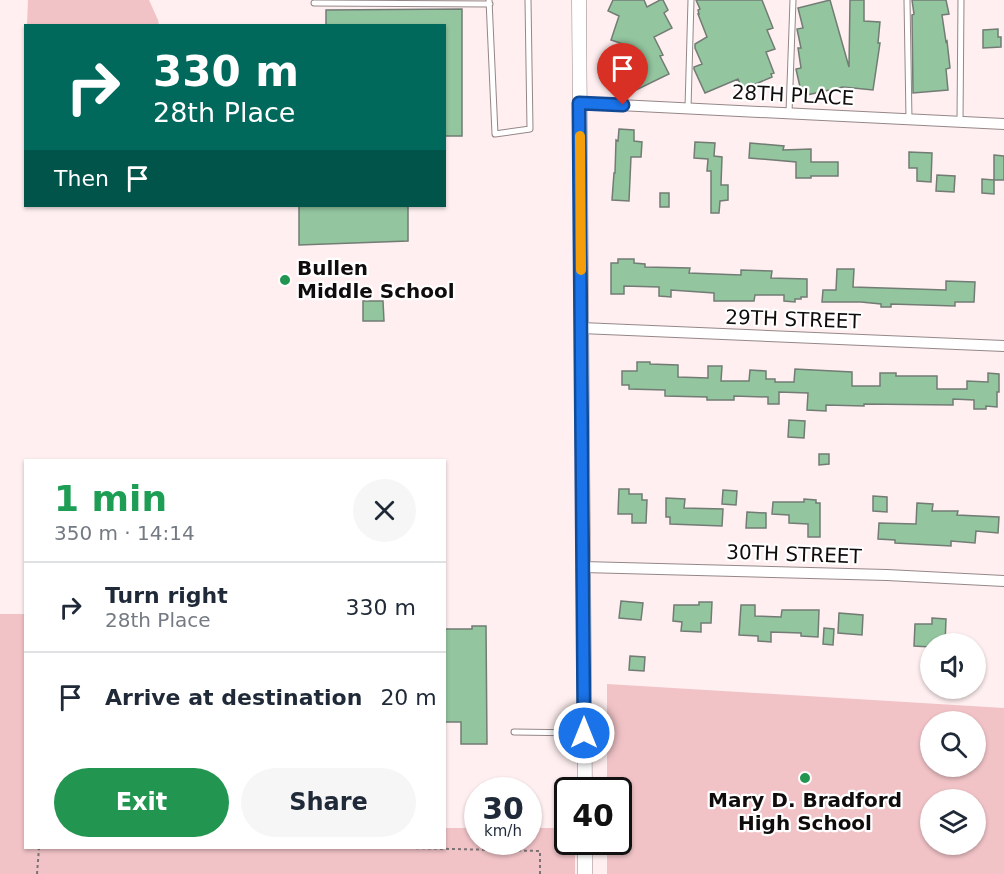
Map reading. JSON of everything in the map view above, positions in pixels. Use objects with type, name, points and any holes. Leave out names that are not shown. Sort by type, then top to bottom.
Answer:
[{"type":"street","points":[[579,0],[585,777]]},
{"type":"street","name":"28TH PLACE","points":[[579,103],[1004,124]]},
{"type":"street","name":"29TH STREET","points":[[581,328],[1004,346]]},
{"type":"street","name":"30TH STREET","points":[[583,567],[887,575],[1004,581]]},
{"type":"street","points":[[585,855],[585,874]]},
{"type":"lane","points":[[314,3],[490,2],[495,134],[530,129],[528,0]]},
{"type":"lane","points":[[688,108],[691,0]]},
{"type":"lane","points":[[789,113],[793,0]]},
{"type":"lane","points":[[907,0],[909,119]]},
{"type":"lane","points":[[960,122],[961,0]]},
{"type":"lane","points":[[514,732],[584,733]]},
{"type":"path","points":[[37,874],[39,849]]},
{"type":"path","points":[[446,849],[540,851],[540,874]]},
{"type":"shaded area","points":[[28,0],[149,0],[159,24],[27,24]]},
{"type":"shaded area","points":[[0,614],[24,614],[24,849],[446,849],[446,828],[464,828],[464,855],[542,855],[542,828],[554,828],[554,855],[575,855],[575,874],[0,874]]},
{"type":"shaded area","name":"Mary D. Bradford High School","points":[[607,684],[1004,708],[1004,874],[607,874],[607,855],[632,855],[632,777],[607,777]]},
{"type":"building","points":[[613,0],[644,0],[647,7],[663,0],[668,10],[664,13],[672,28],[654,37],[669,74],[634,91],[618,57],[623,44],[611,40],[619,16],[608,11]]},
{"type":"building","points":[[696,0],[762,0],[773,28],[767,30],[775,49],[766,52],[774,73],[771,74],[772,77],[744,89],[738,79],[705,93],[694,69],[702,64],[695,44],[707,37],[698,14],[700,9]]},
{"type":"building","points":[[830,0],[849,67],[850,0],[864,0],[864,21],[880,22],[878,43],[880,43],[873,90],[843,87],[802,96],[796,69],[801,68],[798,48],[801,48],[797,29],[803,28],[798,8]]},
{"type":"building","points":[[912,0],[946,0],[949,14],[942,15],[950,68],[946,69],[948,90],[913,93],[912,15],[914,14]]},
{"type":"building","points":[[462,9],[462,136],[446,136],[446,24],[326,24],[326,10]]},
{"type":"building","points":[[998,29],[1001,47],[983,48],[983,30]]},
{"type":"building","points":[[619,129],[634,130],[634,141],[642,142],[641,157],[631,157],[629,201],[612,200],[616,140],[618,141]]},
{"type":"building","points":[[695,142],[715,143],[714,156],[722,157],[721,185],[728,185],[728,200],[720,201],[719,213],[711,213],[711,171],[707,171],[708,159],[694,158]]},
{"type":"building","points":[[750,143],[784,146],[783,150],[811,149],[811,162],[838,162],[838,176],[796,178],[796,162],[749,158]]},
{"type":"building","points":[[909,152],[932,153],[931,182],[917,181],[917,168],[909,168]]},
{"type":"building","points":[[994,155],[1004,156],[1004,180],[994,180]]},
{"type":"building","points":[[937,175],[955,176],[954,192],[936,191]]},
{"type":"building","points":[[982,179],[994,180],[994,194],[982,193]]},
{"type":"building","points":[[660,193],[669,193],[669,207],[660,207]]},
{"type":"building","points":[[299,207],[408,207],[408,241],[299,245]]},
{"type":"building","points":[[618,259],[634,259],[634,263],[645,264],[645,267],[690,268],[689,273],[741,275],[741,270],[772,271],[771,278],[807,279],[807,297],[795,299],[795,302],[784,301],[784,295],[755,295],[754,301],[714,301],[714,293],[671,290],[671,297],[659,296],[659,287],[624,286],[624,294],[611,294],[611,263],[618,263]]},
{"type":"building","points":[[837,269],[854,269],[853,287],[946,290],[946,281],[975,282],[974,302],[955,302],[955,306],[891,304],[891,307],[881,307],[881,304],[861,302],[822,302],[823,290],[836,290]]},
{"type":"building","points":[[363,301],[383,301],[384,321],[363,321]]},
{"type":"building","points":[[637,362],[678,365],[678,377],[708,378],[708,366],[722,366],[721,381],[749,381],[750,370],[766,371],[766,379],[775,379],[775,382],[794,382],[795,369],[852,372],[852,386],[880,386],[880,373],[896,373],[896,376],[937,376],[937,389],[967,389],[967,381],[988,382],[988,373],[999,374],[999,392],[997,392],[997,407],[986,406],[986,409],[974,409],[974,400],[953,399],[953,405],[826,405],[826,411],[807,410],[808,393],[779,392],[779,404],[768,404],[768,397],[734,396],[734,400],[707,400],[707,397],[665,396],[665,390],[629,389],[629,385],[622,385],[622,371],[637,371]]},
{"type":"building","points":[[789,420],[805,421],[804,438],[788,437]]},
{"type":"building","points":[[819,454],[829,454],[829,464],[819,465]]},
{"type":"building","points":[[619,489],[629,489],[629,494],[642,494],[642,500],[647,500],[646,523],[632,523],[632,514],[618,514]]},
{"type":"building","points":[[723,490],[737,491],[736,505],[722,504]]},
{"type":"building","points":[[873,496],[887,497],[887,512],[873,511]]},
{"type":"building","points":[[666,498],[685,499],[684,508],[723,509],[722,526],[670,524],[670,517],[666,517]]},
{"type":"building","points":[[804,499],[816,500],[816,503],[820,503],[820,537],[808,537],[808,524],[789,523],[789,515],[772,514],[773,502],[804,502]]},
{"type":"building","points":[[917,503],[933,504],[932,511],[958,511],[957,515],[999,517],[998,533],[976,531],[975,543],[951,541],[951,546],[895,543],[895,540],[878,539],[879,523],[916,524]]},
{"type":"building","points":[[747,512],[766,513],[766,528],[746,528]]},
{"type":"building","points":[[621,601],[643,603],[641,620],[619,618]]},
{"type":"building","points":[[699,602],[712,602],[711,623],[701,623],[701,632],[681,631],[682,622],[673,621],[674,605],[699,605]]},
{"type":"building","points":[[741,605],[755,605],[755,616],[781,617],[782,610],[819,610],[818,637],[801,636],[801,633],[771,632],[771,642],[758,641],[758,636],[739,635]]},
{"type":"building","points":[[839,613],[863,615],[862,635],[838,633]]},
{"type":"building","points":[[932,618],[946,619],[945,633],[920,633],[920,646],[914,646],[915,624],[932,624]]},
{"type":"building","points":[[472,626],[486,626],[487,744],[461,744],[461,722],[446,722],[446,629],[472,629]]},
{"type":"building","points":[[824,628],[834,629],[833,645],[823,644]]},
{"type":"building","points":[[630,656],[645,657],[644,671],[629,670]]},
{"type":"slow traffic","points":[[580,136],[581,270]]},
{"type":"place","name":"Bullen Middle School","points":[[285,280]]},
{"type":"place","name":"Mary D. Bradford High School","points":[[805,778]]},
{"type":"route","points":[[584,733],[579,103],[623,105]]}]
